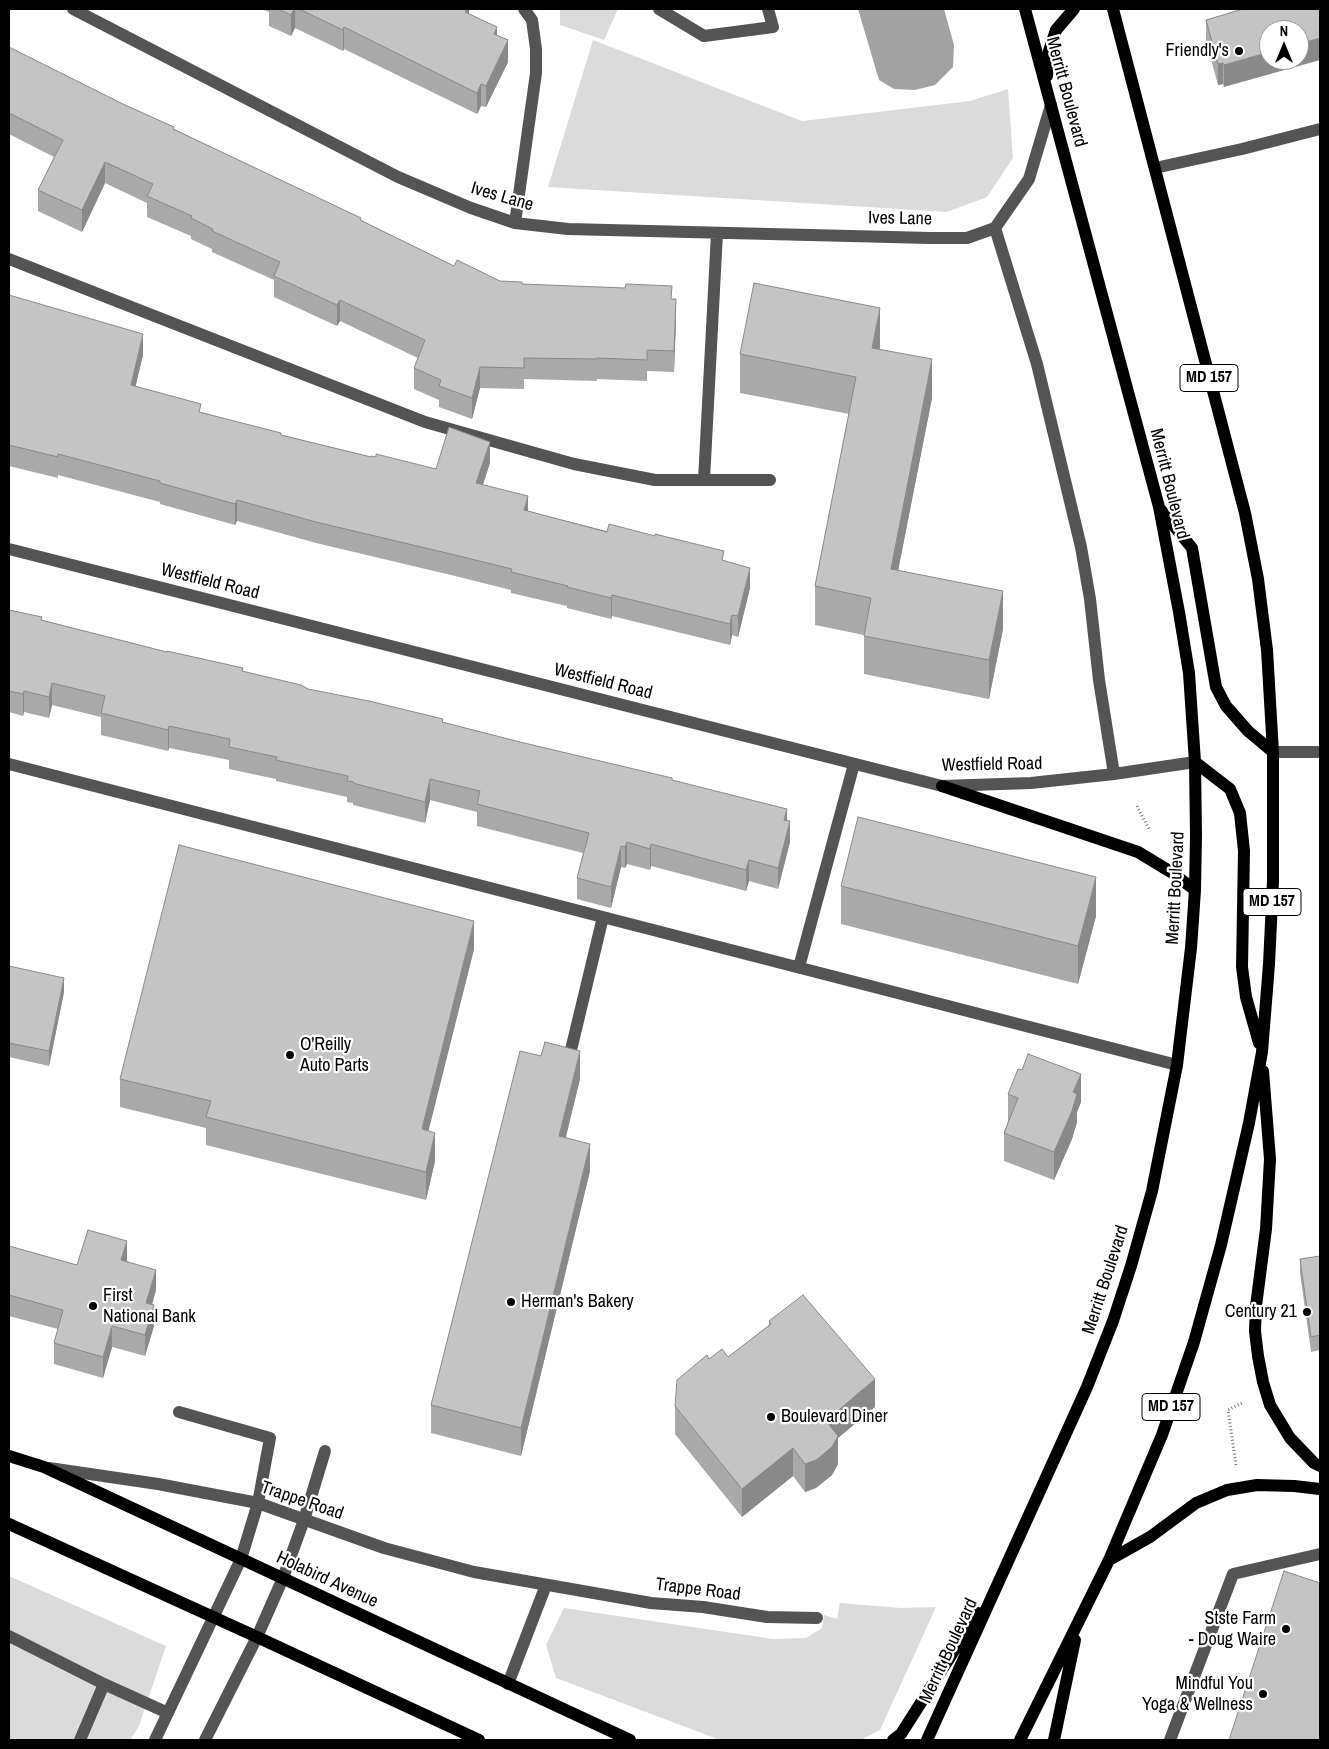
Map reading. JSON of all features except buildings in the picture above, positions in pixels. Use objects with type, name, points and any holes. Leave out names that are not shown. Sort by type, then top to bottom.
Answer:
[{"type":"main road","name":"Merritt Boulevard","points":[[927,1740],[1087,1387],[1116,1312],[1131,1266],[1152,1191],[1177,1065],[1191,948],[1195,890],[1195,762],[1189,673],[1159,507],[1026,9]]},
{"type":"main road","points":[[1046,86],[1049,51],[1056,30],[1074,9]]},
{"type":"main road","name":"MD 157","points":[[1020,1740],[1109,1560],[1162,1435],[1194,1342],[1221,1244],[1249,1123],[1262,1052],[1273,881],[1273,752],[1267,650],[1258,579],[1245,512],[1113,9]]},
{"type":"main road","points":[[1159,507],[1192,548],[1216,687],[1226,706],[1248,731],[1273,752]]},
{"type":"main road","points":[[1195,762],[1230,789],[1240,813],[1244,851],[1242,967],[1246,997],[1262,1052],[1270,1159],[1266,1229],[1256,1306],[1255,1331],[1262,1382],[1270,1405],[1290,1438],[1320,1466]]},
{"type":"main road","points":[[942,786],[1138,852],[1171,872],[1195,890]]},
{"type":"main road","name":"Holabird Avenue","points":[[9,1456],[44,1467],[630,1740]]},
{"type":"main road","points":[[1109,1560],[1150,1537],[1196,1503],[1227,1490],[1257,1485],[1320,1489]]},
{"type":"main road","points":[[9,1524],[213,1616],[479,1740]]},
{"type":"main road","points":[[892,1740],[900,1734],[1004,1573]]},
{"type":"main road","points":[[1054,1740],[1079,1622]]},
{"type":"street","name":"Ives Lane","points":[[73,9],[398,176],[471,208],[515,223],[568,229],[967,238],[995,228]]},
{"type":"street","points":[[515,223],[536,73],[536,48],[532,20],[524,9]]},
{"type":"street","points":[[659,9],[704,36],[773,27],[768,9]]},
{"type":"street","points":[[1051,105],[1029,179],[995,228],[1037,364],[1081,547],[1114,774]]},
{"type":"street","points":[[1156,168],[1320,129]]},
{"type":"street","points":[[704,480],[717,233]]},
{"type":"street","points":[[9,259],[425,422],[583,466],[655,480],[770,480]]},
{"type":"street","name":"Westfield Road","points":[[9,549],[942,786],[1031,783],[1114,774],[1195,762]]},
{"type":"street","points":[[1273,752],[1320,752]]},
{"type":"street","points":[[9,764],[1177,1065]]},
{"type":"street","points":[[799,967],[854,764]]},
{"type":"street","points":[[570,1054],[603,917]]},
{"type":"street","points":[[155,1740],[241,1559],[258,1503],[270,1438],[179,1412]]},
{"type":"street","points":[[205,1740],[257,1637],[283,1578],[304,1520],[324,1451]]},
{"type":"street","name":"Trappe Road","points":[[44,1467],[158,1484],[258,1503],[384,1548],[474,1572],[651,1603],[703,1607],[767,1617],[817,1618]]},
{"type":"street","points":[[1170,1740],[1234,1574],[1320,1554]]},
{"type":"street","points":[[508,1684],[546,1585]]},
{"type":"street","points":[[9,1636],[104,1684],[168,1713]]},
{"type":"street","points":[[80,1740],[104,1684]]},
{"type":"path","points":[[1138,806],[1152,836]]},
{"type":"path","points":[[1236,1468],[1228,1410],[1247,1401]]},
{"type":"shaded area","points":[[560,9],[618,9],[604,40],[560,25]]},
{"type":"shaded area","points":[[858,9],[944,9],[954,45],[953,67],[935,85],[915,90],[894,89],[879,80]]},
{"type":"shaded area","points":[[593,40],[802,121],[970,101],[1008,89],[1013,158],[987,197],[947,212],[548,187]]},
{"type":"shaded area","points":[[9,1576],[166,1646],[139,1726],[130,1740],[9,1740]]},
{"type":"shaded area","points":[[840,1603],[901,1608],[936,1607],[880,1730],[861,1740],[720,1740],[556,1678],[546,1645],[564,1608],[773,1639],[806,1638],[822,1628],[824,1615],[837,1619]]},
{"type":"place","name":"Friendly's","points":[[1239,51]]},
{"type":"place","name":"O'Reilly Auto Parts","points":[[290,1055]]},
{"type":"place","name":"Herman's Bakery","points":[[511,1302]]},
{"type":"place","name":"First National Bank","points":[[93,1306]]},
{"type":"place","name":"Century 21","points":[[1307,1312]]},
{"type":"place","name":"Boulevard Diner","points":[[771,1417]]},
{"type":"place","name":"Stste Farm - Doug Waire","points":[[1286,1629]]},
{"type":"place","name":"Mindful You Yoga & Wellness","points":[[1263,1694]]}]
